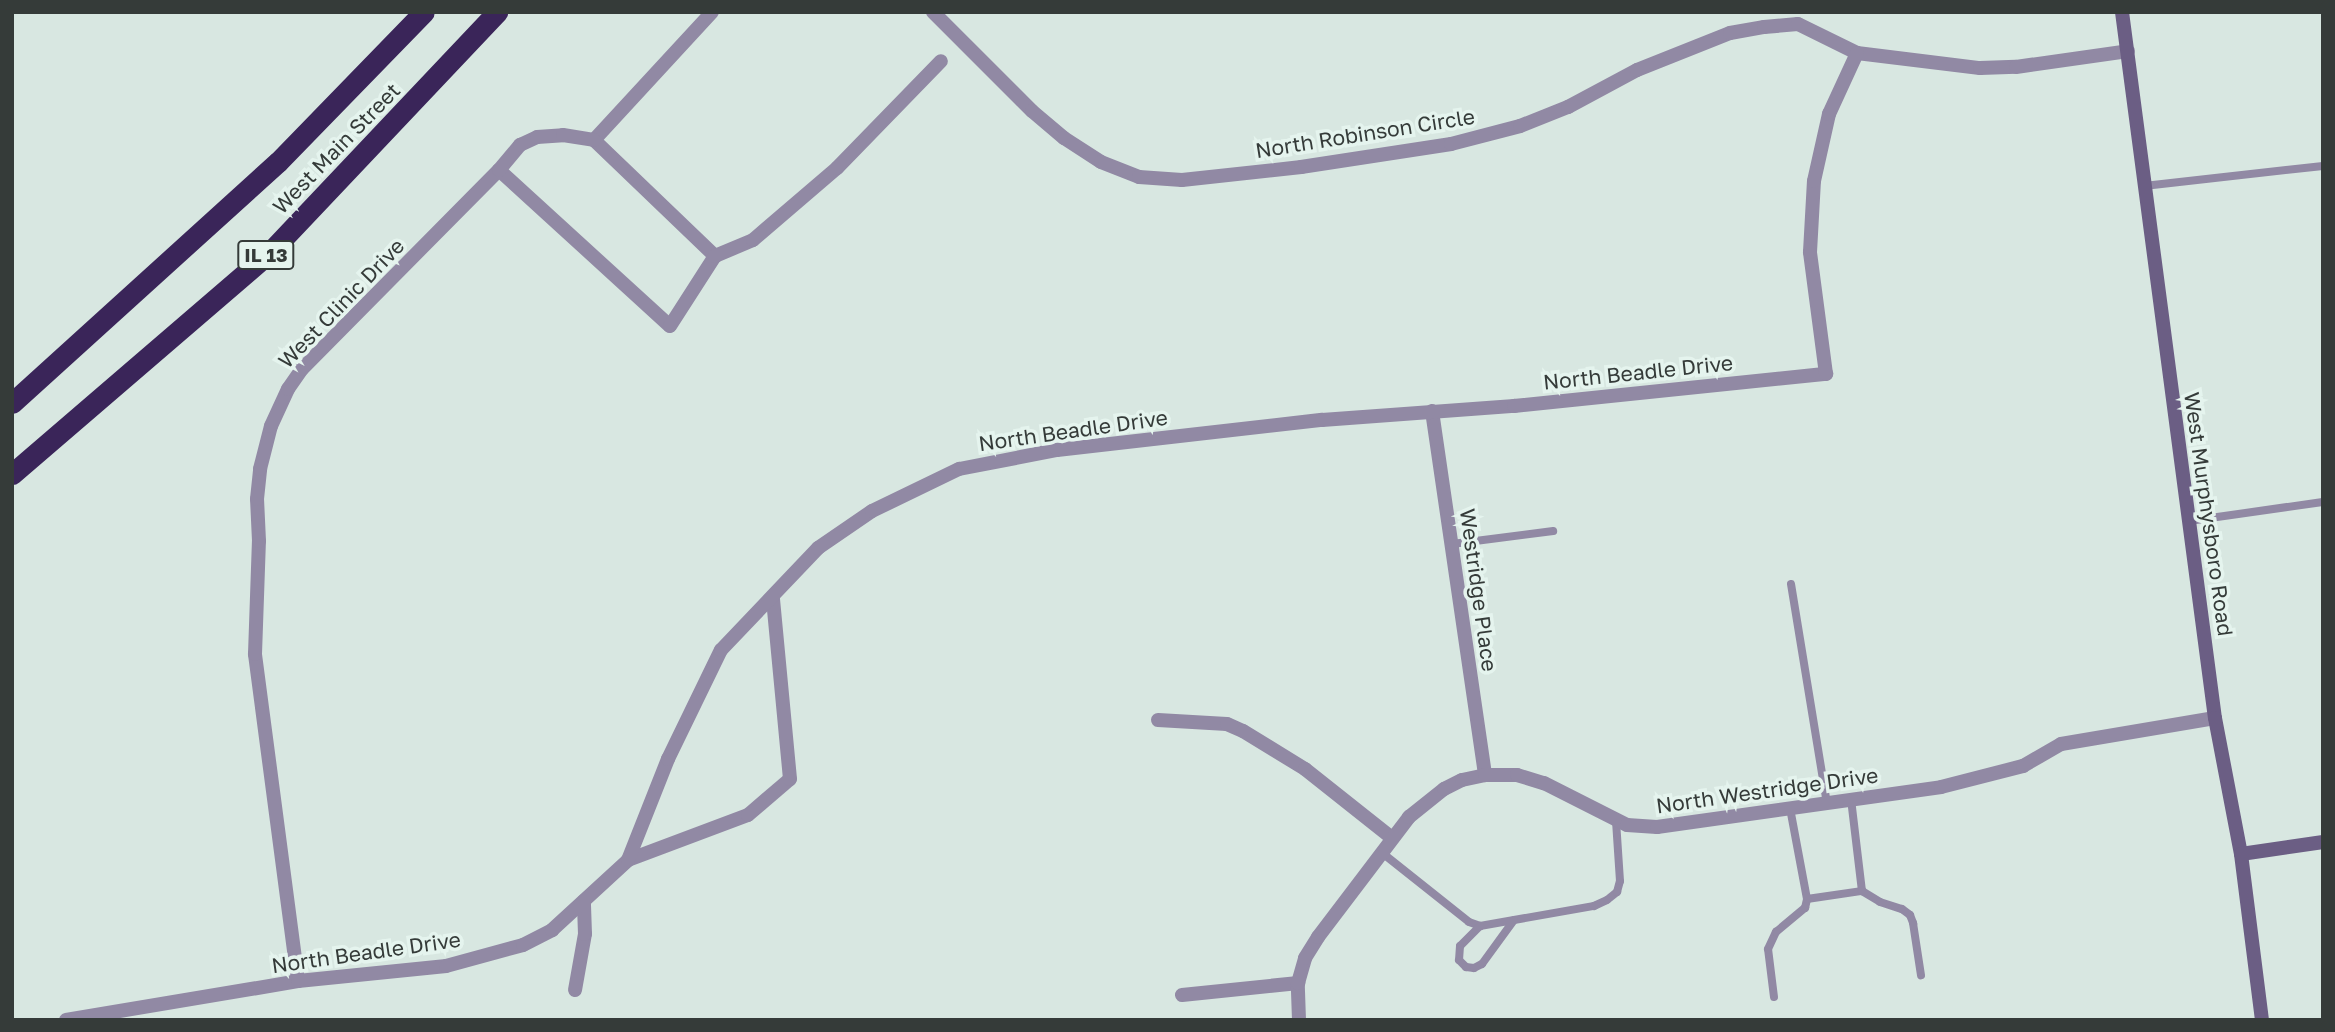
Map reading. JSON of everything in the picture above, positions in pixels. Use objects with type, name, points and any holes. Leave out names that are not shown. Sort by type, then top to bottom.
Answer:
[{"type":"highway","name":"West Main Street","points":[[12,403],[278,162],[424,12]]},
{"type":"highway","name":"West Main Street","points":[[12,474],[272,250],[498,12]]},
{"type":"street","points":[[712,12],[594,140],[715,256]]},
{"type":"street","name":"North Robinson Circle","points":[[933,12],[1032,111],[1064,138],[1101,162],[1139,177],[1182,180],[1301,167],[1451,144],[1520,126],[1569,107],[1637,70],[1730,33],[1797,18],[1857,53],[1980,68],[2016,67],[2128,51]]},
{"type":"street","name":"West Murphysboro Road","points":[[2122,12],[2215,718],[2241,854],[2262,1020]]},
{"type":"street","name":"North Beadle Drive","points":[[66,1020],[298,981],[446,966],[523,945],[552,930],[628,860],[668,759],[721,650],[773,599],[818,548],[872,510],[959,469],[1057,450],[1322,420],[1826,374],[1810,252],[1814,181],[1829,114],[1857,53]]},
{"type":"street","points":[[499,170],[670,326],[715,256],[753,240],[837,168],[941,61]]},
{"type":"street","name":"West Clinic Drive","points":[[298,981],[255,654],[260,541],[257,499],[268,437],[288,389],[302,369],[499,170],[520,145],[537,137],[563,135],[594,140]]},
{"type":"street","name":"Westridge Place","points":[[1432,411],[1485,775]]},
{"type":"street","points":[[628,860],[748,815],[790,779],[773,599]]},
{"type":"street","name":"North Westridge Drive","points":[[1299,1020],[1298,984],[1305,958],[1318,937],[1409,817],[1444,789],[1462,780],[1485,775],[1517,775],[1544,783],[1633,827],[1657,827],[1941,787],[2023,766],[2061,744],[2098,735],[2215,718]]},
{"type":"street","points":[[1158,720],[1227,724],[1243,731],[1294,761],[1392,838]]},
{"type":"street","points":[[2241,854],[2323,842]]},
{"type":"street","points":[[575,990],[585,934],[584,901]]},
{"type":"street","points":[[1182,995],[1298,984]]},
{"type":"lane","points":[[2144,186],[2323,166]]},
{"type":"lane","points":[[2189,521],[2323,502]]},
{"type":"lane","points":[[1451,544],[1553,531]]},
{"type":"lane","points":[[1791,584],[1827,803]]},
{"type":"lane","points":[[1851,799],[1862,891]]},
{"type":"lane","points":[[1774,997],[1768,949],[1776,932],[1804,908],[1807,899],[1790,808]]},
{"type":"lane","points":[[1381,852],[1469,922],[1480,926],[1594,906],[1617,892],[1620,881],[1616,820]]},
{"type":"lane","points":[[1807,899],[1862,891],[1910,915],[1921,975]]},
{"type":"lane","points":[[1480,926],[1460,946],[1460,961],[1466,967],[1474,968],[1482,964],[1514,920]]}]
